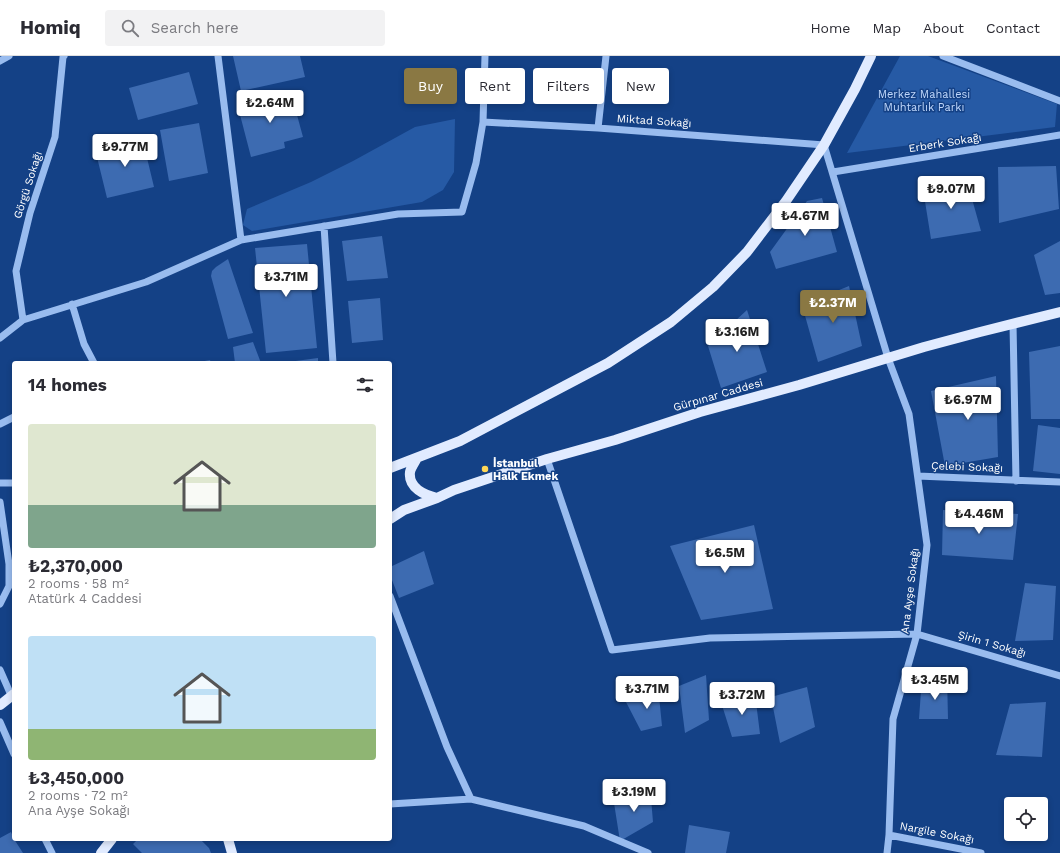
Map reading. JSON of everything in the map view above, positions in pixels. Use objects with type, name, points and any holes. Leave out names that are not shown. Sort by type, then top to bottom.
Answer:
[{"type":"main road","points":[[392,467],[460,442],[608,363],[671,322],[713,287],[747,252],[786,201],[824,145],[855,89],[871,56]]},
{"type":"main road","name":"Gürpınar Caddesi","points":[[392,518],[404,510],[454,490],[547,459],[615,440],[700,412],[799,385],[888,358],[980,332],[1060,312]]},
{"type":"main road","points":[[417,458],[410,470],[412,483],[419,491],[437,498]]},
{"type":"main road","points":[[0,705],[12,696]]},
{"type":"main road","points":[[101,853],[110,841]]},
{"type":"main road","points":[[229,841],[232,853]]},
{"type":"street","points":[[0,61],[9,56]]},
{"type":"street","name":"Görgü Sokağı","points":[[23,320],[16,271],[30,213],[55,137],[64,56]]},
{"type":"street","points":[[218,56],[241,240]]},
{"type":"street","points":[[0,338],[23,320],[146,282],[241,240],[398,214],[462,212],[476,163],[483,122],[485,56]]},
{"type":"street","points":[[598,128],[606,56]]},
{"type":"street","points":[[943,56],[1060,101]]},
{"type":"street","name":"Miktad Sokağı","points":[[483,122],[598,128],[824,145]]},
{"type":"street","name":"Erberk Sokağı","points":[[833,172],[1060,135]]},
{"type":"street","name":"Ana Ayşe Sokağı","points":[[824,145],[888,358],[909,414],[927,545],[917,634],[893,719],[887,853]]},
{"type":"street","points":[[324,226],[333,361]]},
{"type":"street","points":[[72,304],[84,344],[93,361]]},
{"type":"street","name":"Çelebi Sokağı","points":[[1013,324],[1016,480]]},
{"type":"street","points":[[0,424],[12,418]]},
{"type":"street","name":"Şirin 1 Sokağı","points":[[547,459],[612,650],[710,638],[917,634],[1060,676]]},
{"type":"street","name":"Çelebi Sokağı","points":[[918,476],[1060,482]]},
{"type":"street","points":[[0,482],[12,483]]},
{"type":"street","points":[[0,502],[12,586],[0,604]]},
{"type":"street","points":[[392,601],[447,747],[471,799]]},
{"type":"street","points":[[0,670],[12,693]]},
{"type":"street","points":[[0,722],[12,749]]},
{"type":"street","points":[[392,804],[471,799],[584,826],[648,853]]},
{"type":"street","name":"Nargile Sokağı","points":[[889,835],[982,853]]},
{"type":"street","points":[[46,841],[52,853]]},
{"type":"green space","name":"Merkez Mahallesi Muhtarlık Parkı","points":[[900,56],[928,56],[1057,104],[1055,127],[847,153]]},
{"type":"green space","points":[[455,119],[454,172],[443,190],[422,202],[252,231],[243,225],[247,209],[311,182],[415,127]]},
{"type":"building","points":[[233,56],[300,56],[305,77],[241,91]]},
{"type":"building","points":[[189,72],[198,104],[138,120],[129,88]]},
{"type":"building","points":[[291,93],[303,137],[284,142],[285,148],[251,157],[238,107]]},
{"type":"building","points":[[199,123],[208,173],[169,181],[160,130]]},
{"type":"building","points":[[142,137],[154,187],[107,198],[95,149]]},
{"type":"building","points":[[1056,166],[1059,209],[999,223],[998,167]]},
{"type":"building","points":[[967,181],[981,231],[931,239],[923,189]]},
{"type":"building","points":[[822,198],[837,252],[776,269],[770,252],[807,201]]},
{"type":"building","points":[[382,236],[388,278],[347,281],[342,241]]},
{"type":"building","points":[[1060,241],[1060,293],[1045,295],[1034,255]]},
{"type":"building","points":[[307,244],[317,348],[266,353],[255,248]]},
{"type":"building","points":[[228,259],[253,333],[228,339],[211,276],[212,271],[216,267]]},
{"type":"building","points":[[849,286],[862,346],[818,362],[802,305]]},
{"type":"building","points":[[380,298],[383,340],[352,343],[348,301]]},
{"type":"building","points":[[747,310],[767,372],[721,388],[708,346]]},
{"type":"building","points":[[253,342],[260,361],[235,361],[233,347]]},
{"type":"building","points":[[1060,346],[1060,419],[1031,419],[1029,352]]},
{"type":"building","points":[[318,358],[318,361],[296,361]]},
{"type":"building","points":[[996,376],[998,457],[945,466],[931,391]]},
{"type":"building","points":[[1038,425],[1060,428],[1060,474],[1033,471]]},
{"type":"building","points":[[943,510],[1018,514],[1013,560],[942,555]]},
{"type":"building","points":[[754,525],[773,609],[701,620],[670,546]]},
{"type":"building","points":[[424,551],[434,584],[399,598],[392,580],[392,566]]},
{"type":"building","points":[[1025,583],[1056,586],[1053,640],[1015,641]]},
{"type":"building","points":[[706,675],[709,720],[685,733],[679,686]]},
{"type":"building","points":[[947,675],[948,719],[919,719],[921,691]]},
{"type":"building","points":[[658,686],[662,726],[641,731],[626,702]]},
{"type":"building","points":[[807,687],[815,727],[780,743],[771,697]]},
{"type":"building","points":[[755,694],[760,734],[732,737],[721,702]]},
{"type":"building","points":[[1046,702],[1042,757],[996,755],[1010,704]]},
{"type":"building","points":[[650,786],[653,822],[620,841],[614,803]]},
{"type":"building","points":[[689,825],[730,832],[726,853],[685,853]]},
{"type":"building","points":[[11,832],[12,841],[15,841],[23,853],[0,853],[0,838]]},
{"type":"building","points":[[136,841],[202,841],[209,848],[211,853],[142,853],[133,844]]},
{"type":"place","name":"İstanbul Halk Ekmek","points":[[485,469]]}]
